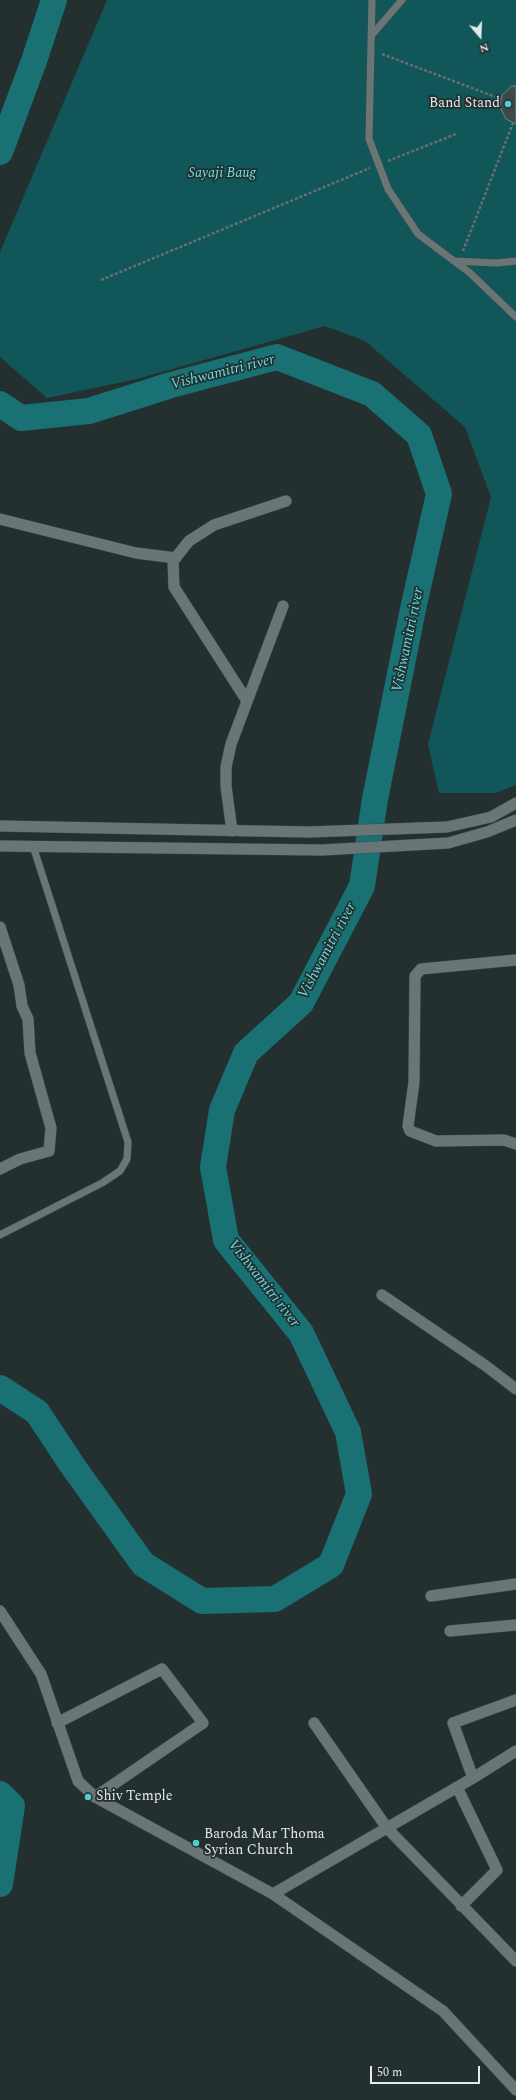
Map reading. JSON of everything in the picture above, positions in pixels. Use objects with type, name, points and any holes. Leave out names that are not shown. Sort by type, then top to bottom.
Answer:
[{"type":"street","points":[[247,701],[174,587],[173,561],[189,541],[214,525],[286,501]]},
{"type":"street","points":[[0,519],[136,553],[176,558]]},
{"type":"street","points":[[232,831],[226,786],[226,767],[231,744],[283,606]]},
{"type":"street","points":[[0,826],[309,832],[447,828],[491,817],[516,803]]},
{"type":"street","points":[[0,846],[322,850],[448,843],[487,832],[516,820]]},
{"type":"street","points":[[0,927],[19,985],[22,1006],[28,1019],[30,1053],[51,1128],[49,1151],[20,1159],[0,1169]]},
{"type":"street","points":[[516,960],[421,969],[415,976],[414,1082],[408,1126],[410,1131],[436,1141],[504,1140],[516,1144]]},
{"type":"street","points":[[382,1294],[486,1366],[516,1389]]},
{"type":"street","points":[[431,1596],[516,1584]]},
{"type":"street","points":[[0,1611],[41,1674],[78,1781],[95,1797],[273,1894],[443,2011],[516,2090]]},
{"type":"street","points":[[450,1631],[516,1625]]},
{"type":"street","points":[[57,1723],[162,1669],[203,1723],[95,1797]]},
{"type":"street","points":[[473,1778],[453,1723],[513,1703],[516,1700]]},
{"type":"street","points":[[314,1723],[386,1828],[516,1961]]},
{"type":"street","points":[[273,1894],[473,1778],[516,1751]]},
{"type":"street","points":[[457,1787],[497,1870],[461,1906]]},
{"type":"lane","points":[[372,0],[369,138],[388,189],[418,234],[457,261],[516,317]]},
{"type":"lane","points":[[371,36],[402,0]]},
{"type":"lane","points":[[457,261],[498,263],[516,261]]},
{"type":"lane","points":[[0,1235],[102,1183],[120,1171],[127,1159],[128,1142],[33,846]]},
{"type":"path","points":[[371,50],[501,99]]},
{"type":"path","points":[[457,261],[513,123]]},
{"type":"path","points":[[101,280],[379,164],[456,134]]},
{"type":"green space","name":"Sayaji Baug","points":[[107,0],[516,0],[516,785],[495,793],[439,793],[428,744],[491,497],[465,427],[365,341],[325,326],[137,379],[47,398],[0,357],[0,252]]},
{"type":"building","name":"Band Stand","points":[[512,86],[516,86],[516,124],[506,119],[500,107],[502,95]]},
{"type":"waterway","name":"Vishwamitri river","points":[[0,152],[34,61],[54,0]]},
{"type":"waterway","name":"Vishwamitri river","points":[[0,404],[21,418],[89,411],[171,385],[277,357],[372,394],[419,435],[439,494],[413,609],[375,799],[362,886],[301,1003],[246,1053],[222,1110],[213,1167],[226,1240],[301,1333],[348,1432],[359,1494],[331,1565],[275,1599],[202,1601],[143,1564],[72,1465],[37,1412],[0,1388]]},
{"type":"waterway","name":"Vishwamitri river","points":[[0,1794],[12,1806],[0,1884]]},
{"type":"place","name":"Band Stand","points":[[508,104]]},
{"type":"place","name":"Shiv Temple","points":[[88,1797]]},
{"type":"place","name":"Baroda Mar Thoma Syrian Church","points":[[196,1843]]}]
